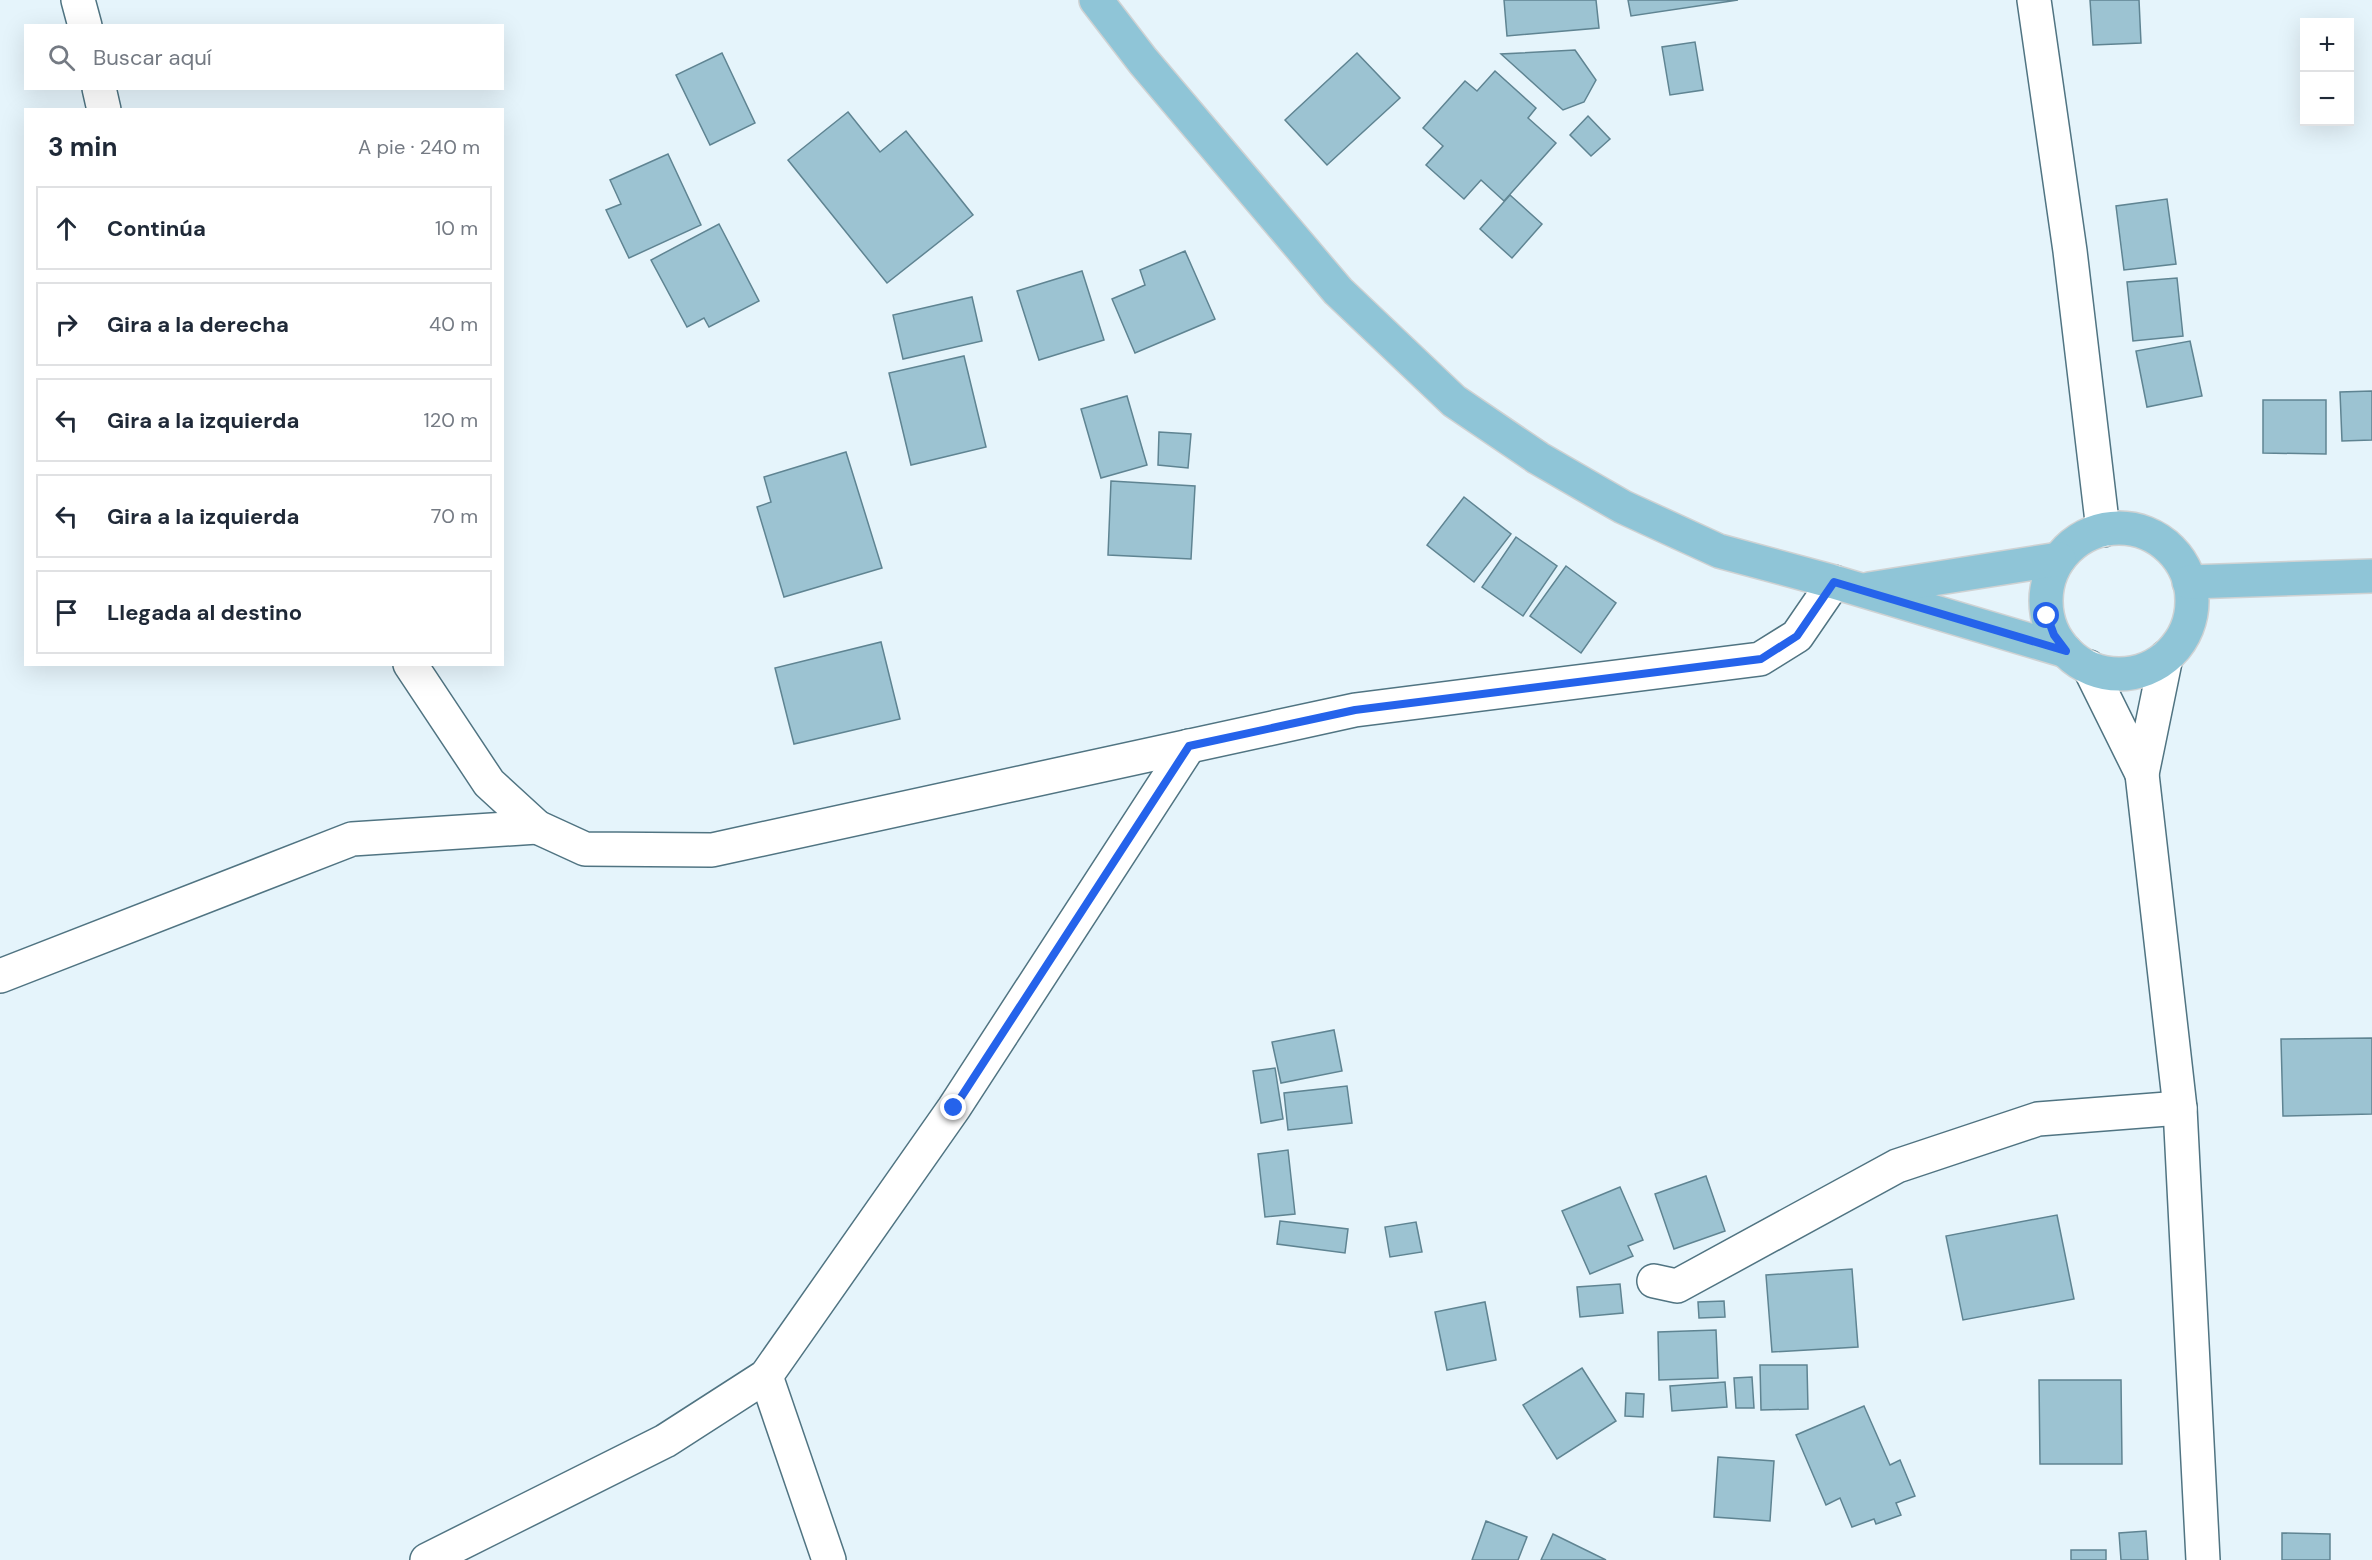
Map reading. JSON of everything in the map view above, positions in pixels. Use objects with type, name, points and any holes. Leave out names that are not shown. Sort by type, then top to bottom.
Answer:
[{"type":"main road","points":[[1096,0],[1143,62],[1338,291],[1454,400],[1538,458],[1623,507],[1719,551],[1847,586],[2077,659],[2109,673],[2128,673],[2149,668],[2166,657],[2180,641],[2189,623],[2192,602],[2189,582],[2180,562],[2166,545],[2146,534],[2125,528],[2103,530],[2078,540],[2058,559],[2049,577],[2046,597],[2047,616],[2054,635],[2077,659]]},
{"type":"main road","points":[[1847,586],[2058,559]]},
{"type":"main road","points":[[2189,582],[2372,576]]},
{"type":"street","points":[[78,0],[84,24]]},
{"type":"street","points":[[2034,0],[2070,250],[2103,530]]},
{"type":"street","points":[[99,90],[104,108]]},
{"type":"street","points":[[411,666],[489,783],[537,827],[585,849],[712,850],[1355,710],[1761,659],[1797,636],[1847,586]]},
{"type":"street","points":[[2166,657],[2142,774],[2180,1108],[2203,1560]]},
{"type":"street","points":[[2077,659],[2142,774]]},
{"type":"street","points":[[427,1560],[665,1441],[766,1376],[954,1108],[1189,746]]},
{"type":"street","points":[[0,976],[352,839],[537,827]]},
{"type":"street","points":[[1654,1281],[1677,1286],[1897,1166],[2038,1119],[2180,1108]]},
{"type":"street","points":[[766,1376],[829,1560]]},
{"type":"building","points":[[1504,0],[1596,0],[1599,28],[1507,36]]},
{"type":"building","points":[[1628,0],[1738,0],[1631,16]]},
{"type":"building","points":[[2090,0],[2139,0],[2141,43],[2093,45]]},
{"type":"building","points":[[1695,42],[1703,90],[1670,95],[1662,47]]},
{"type":"building","points":[[1575,50],[1596,80],[1584,102],[1563,110],[1501,54]]},
{"type":"building","points":[[722,53],[755,123],[710,145],[676,75]]},
{"type":"building","points":[[1357,53],[1400,98],[1327,165],[1285,120]]},
{"type":"building","points":[[1495,71],[1536,108],[1528,118],[1556,143],[1504,201],[1481,180],[1464,199],[1426,165],[1443,146],[1423,128],[1465,81],[1477,91]]},
{"type":"building","points":[[848,112],[880,152],[906,131],[973,215],[887,283],[788,160]]},
{"type":"building","points":[[1588,116],[1610,139],[1591,156],[1570,135]]},
{"type":"building","points":[[668,154],[701,225],[629,258],[606,210],[621,204],[610,180]]},
{"type":"building","points":[[1510,195],[1542,224],[1512,258],[1480,229]]},
{"type":"building","points":[[2167,199],[2176,264],[2124,270],[2116,206]]},
{"type":"building","points":[[719,224],[759,301],[709,327],[704,318],[687,327],[651,260]]},
{"type":"building","points":[[1185,251],[1215,319],[1135,353],[1112,299],[1145,285],[1140,270]]},
{"type":"building","points":[[1082,271],[1104,340],[1039,360],[1017,291]]},
{"type":"building","points":[[2177,278],[2183,336],[2133,341],[2127,282]]},
{"type":"building","points":[[972,297],[982,341],[903,359],[893,315]]},
{"type":"building","points":[[2190,341],[2202,396],[2147,407],[2136,351]]},
{"type":"building","points":[[964,356],[986,447],[911,465],[889,373]]},
{"type":"building","points":[[2372,391],[2372,440],[2342,441],[2340,392]]},
{"type":"building","points":[[1127,396],[1147,465],[1101,478],[1081,409]]},
{"type":"building","points":[[2263,400],[2326,400],[2326,454],[2263,453]]},
{"type":"building","points":[[1159,432],[1191,434],[1188,468],[1158,465]]},
{"type":"building","points":[[846,452],[882,568],[784,597],[757,507],[771,502],[764,477]]},
{"type":"building","points":[[1111,481],[1195,486],[1191,559],[1108,555]]},
{"type":"building","points":[[1464,497],[1511,534],[1474,582],[1427,545]]},
{"type":"building","points":[[1516,537],[1557,566],[1523,616],[1482,587]]},
{"type":"building","points":[[1566,566],[1616,603],[1581,653],[1530,616]]},
{"type":"building","points":[[881,642],[900,719],[794,744],[775,668]]},
{"type":"building","points":[[1334,1030],[1342,1071],[1281,1083],[1272,1042]]},
{"type":"building","points":[[2372,1038],[2372,1114],[2283,1116],[2281,1039]]},
{"type":"building","points":[[1275,1068],[1283,1119],[1261,1123],[1253,1071]]},
{"type":"building","points":[[1347,1086],[1352,1123],[1288,1130],[1284,1093]]},
{"type":"building","points":[[1288,1150],[1295,1214],[1265,1217],[1258,1154]]},
{"type":"building","points":[[1706,1176],[1725,1231],[1674,1249],[1655,1194]]},
{"type":"building","points":[[1620,1187],[1643,1240],[1628,1246],[1633,1256],[1590,1274],[1562,1211]]},
{"type":"building","points":[[2057,1215],[2074,1299],[1963,1320],[1946,1236]]},
{"type":"building","points":[[1280,1221],[1348,1229],[1345,1253],[1277,1244]]},
{"type":"building","points":[[1416,1222],[1422,1252],[1390,1257],[1385,1227]]},
{"type":"building","points":[[1852,1269],[1858,1347],[1772,1352],[1766,1275]]},
{"type":"building","points":[[1620,1284],[1623,1313],[1580,1317],[1577,1287]]},
{"type":"building","points":[[1724,1301],[1725,1317],[1699,1318],[1698,1302]]},
{"type":"building","points":[[1485,1302],[1496,1360],[1447,1370],[1435,1312]]},
{"type":"building","points":[[1716,1330],[1718,1378],[1659,1380],[1658,1332]]},
{"type":"building","points":[[1760,1365],[1807,1365],[1808,1409],[1761,1410]]},
{"type":"building","points":[[1582,1368],[1616,1421],[1557,1459],[1523,1405]]},
{"type":"building","points":[[1752,1377],[1754,1408],[1736,1408],[1734,1378]]},
{"type":"building","points":[[2039,1380],[2121,1380],[2122,1464],[2040,1464]]},
{"type":"building","points":[[1725,1382],[1727,1407],[1672,1411],[1670,1386]]},
{"type":"building","points":[[1626,1393],[1644,1394],[1643,1417],[1625,1416]]},
{"type":"building","points":[[1864,1406],[1890,1465],[1900,1460],[1915,1496],[1896,1503],[1901,1515],[1876,1524],[1874,1519],[1852,1527],[1840,1498],[1826,1505],[1796,1435]]},
{"type":"building","points":[[1718,1457],[1774,1461],[1770,1521],[1714,1517]]},
{"type":"building","points":[[1486,1521],[1527,1537],[1518,1560],[1472,1560]]},
{"type":"building","points":[[2146,1531],[2148,1560],[2121,1560],[2119,1533]]},
{"type":"building","points":[[2282,1533],[2330,1534],[2330,1560],[2282,1560]]},
{"type":"building","points":[[1553,1534],[1606,1560],[1541,1560]]},
{"type":"building","points":[[2071,1550],[2106,1550],[2106,1560],[2071,1560]]},
{"type":"route","points":[[954,1108],[1189,746],[1355,710],[1761,659],[1797,636],[1834,582],[2066,651],[2054,635],[2047,616]]}]
